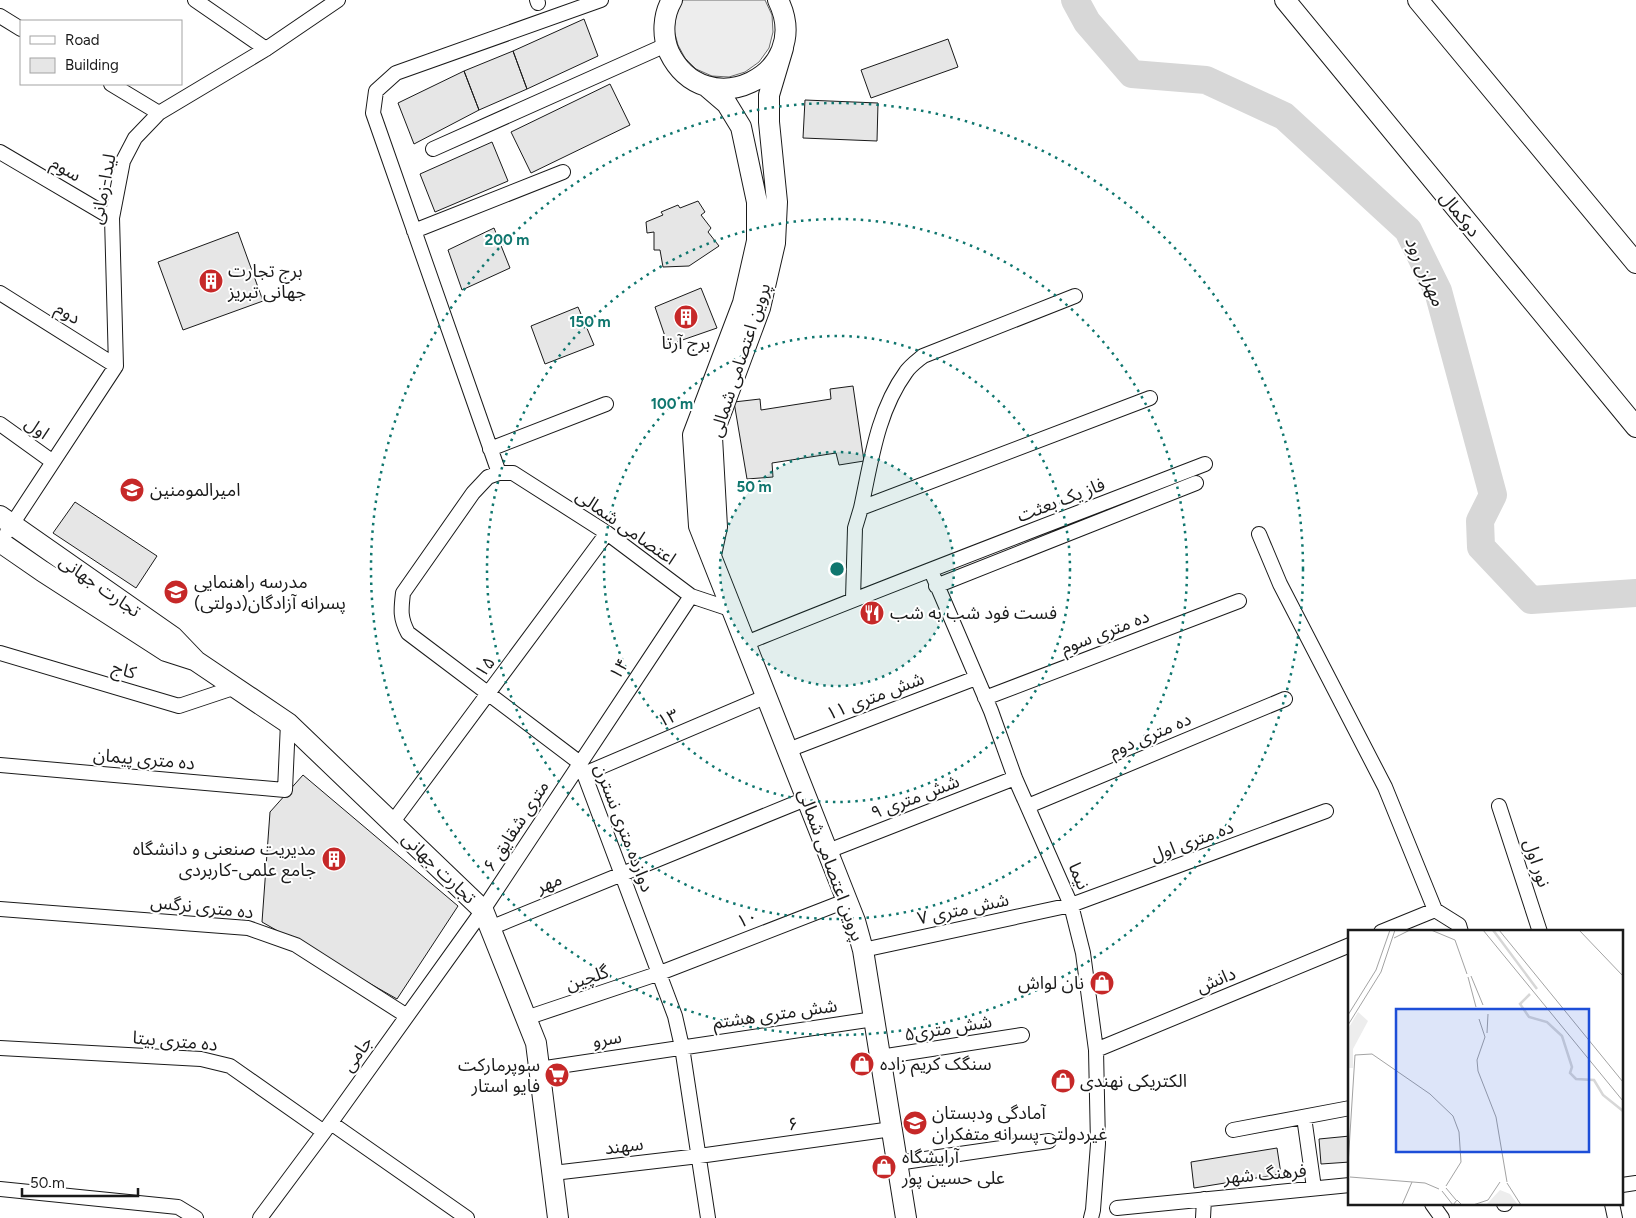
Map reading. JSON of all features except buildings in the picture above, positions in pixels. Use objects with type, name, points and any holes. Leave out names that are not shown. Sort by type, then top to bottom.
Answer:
[{"type":"main road","points":[[666,44],[664,25],[668,6],[672,0]]},
{"type":"main road","name":"پروین اعتصامی شمالی","points":[[711,555],[717,527],[712,437],[760,308],[775,243],[778,202],[769,122],[769,95],[783,48],[786,29],[783,10],[778,0]]},
{"type":"main road","name":"دوکمال","points":[[1285,0],[1636,427]]},
{"type":"main road","points":[[1418,0],[1636,263]]},
{"type":"main road","name":"پروین اعتصامی شمالی","points":[[666,44],[674,62],[688,77],[706,86],[727,104],[741,127],[757,202],[757,241],[743,303],[693,436],[700,526],[848,900],[863,950],[906,1218]]},
{"type":"main road","points":[[706,86],[724,89],[743,86],[760,78],[774,65],[783,48]]},
{"type":"main road","name":"تجارت جهانی","points":[[6,520],[173,637],[196,661],[288,723],[392,823],[487,919],[536,1043],[558,1218]]},
{"type":"main road","name":"تجارت جهانی","points":[[0,542],[166,651],[196,661]]},
{"type":"street","points":[[195,0],[266,49]]},
{"type":"street","name":"لیدا-زمانی","points":[[116,366],[112,218],[124,161],[134,138],[159,113],[266,49],[338,0]]},
{"type":"street","points":[[499,473],[373,113],[376,91],[396,72],[600,0]]},
{"type":"street","points":[[0,16],[20,28]]},
{"type":"street","points":[[433,149],[666,44]]},
{"type":"street","points":[[113,85],[159,113]]},
{"type":"street","name":"سوم","points":[[0,152],[112,218]]},
{"type":"street","points":[[414,231],[563,172]]},
{"type":"street","name":"دوم","points":[[0,293],[116,366]]},
{"type":"street","points":[[853,599],[855,528],[880,423],[894,392],[907,371],[923,356],[1076,296]]},
{"type":"street","points":[[0,542],[6,520],[53,462],[116,366]]},
{"type":"street","points":[[861,508],[1150,398]]},
{"type":"street","points":[[490,449],[606,404]]},
{"type":"street","name":"اول","points":[[0,424],[53,462]]},
{"type":"street","name":"فاز یک بعثت","points":[[746,643],[853,599],[931,571],[1205,464]]},
{"type":"street","name":"اعتصامی شمالی","points":[[499,473],[513,473],[607,533],[691,596],[733,610]]},
{"type":"street","name":"دوازده متری نسترن","points":[[499,473],[488,477],[468,501],[403,593],[402,622],[408,633],[582,769],[675,1016],[700,1156],[708,1218]]},
{"type":"street","points":[[936,586],[1196,483]]},
{"type":"street","name":"۱۵","points":[[392,823],[607,533]]},
{"type":"street","points":[[1259,534],[1280,584],[1385,787],[1435,910],[1459,925],[1460,930]]},
{"type":"street","name":"نیما","points":[[931,571],[985,698],[1015,778],[1071,905],[1084,953],[1096,1050],[1098,1144],[1091,1218]]},
{"type":"street","name":"۱۴","points":[[582,769],[691,596]]},
{"type":"street","name":"ده متری سوم","points":[[985,698],[1239,601]]},
{"type":"street","name":"کاج","points":[[0,653],[179,706],[236,687]]},
{"type":"street","name":"۱۱ شش متری","points":[[788,750],[976,678]]},
{"type":"street","name":"۱۳","points":[[582,769],[767,696]]},
{"type":"street","name":"ده متری دوم","points":[[1028,806],[1286,699]]},
{"type":"street","name":"ده متری پیمان","points":[[0,765],[285,790],[288,723]]},
{"type":"street","name":"۶ متری شقایق","points":[[487,919],[582,769]]},
{"type":"street","name":"۹ شش متری","points":[[828,851],[1015,778]]},
{"type":"street","name":"مهر","points":[[487,919],[621,874],[808,798]]},
{"type":"street","name":"نور اول","points":[[1499,806],[1539,930]]},
{"type":"street","name":"ده متری اول","points":[[1071,905],[1326,811]]},
{"type":"street","name":"۱۰","points":[[660,973],[848,900]]},
{"type":"street","name":"۷ شش متری","points":[[863,950],[1071,905]]},
{"type":"street","name":"ده متری نرگس","points":[[0,909],[248,928],[296,945],[407,1016]]},
{"type":"street","points":[[1386,930],[1435,910]]},
{"type":"street","name":"جامی","points":[[260,1218],[407,1016],[487,919]]},
{"type":"street","name":"دانش","points":[[1096,1050],[1348,946]]},
{"type":"street","name":"گلچین","points":[[526,1018],[660,973]]},
{"type":"street","name":"شش متری هشتم","points":[[682,1047],[874,1018]]},
{"type":"street","name":"۵شش متری","points":[[880,1057],[1022,1035]]},
{"type":"street","name":"سرو","points":[[539,1069],[682,1047]]},
{"type":"street","name":"ده متری بیتا","points":[[0,1048],[201,1059],[230,1066],[328,1127],[467,1218]]},
{"type":"street","points":[[1233,1130],[1348,1108]]},
{"type":"street","points":[[1304,1117],[1314,1188]]},
{"type":"street","name":"۶","points":[[700,1156],[892,1129]]},
{"type":"street","points":[[897,1163],[1049,1142]]},
{"type":"street","name":"سهند","points":[[553,1173],[700,1156]]},
{"type":"street","name":"فرهنگ شهر","points":[[1203,1218],[1204,1199],[1348,1185]]},
{"type":"street","points":[[0,1189],[178,1207],[196,1218]]},
{"type":"street","points":[[1117,1208],[1204,1199]]},
{"type":"street","points":[[1433,1206],[1442,1218]]},
{"type":"shaded area","points":[[683,0],[765,0],[772,15],[773,32],[769,48],[759,62],[745,72],[729,77],[712,76],[696,69],[685,58],[678,45],[674,30],[676,15]]},
{"type":"waterway","name":"مهران رود","points":[[1075,0],[1087,22],[1132,74],[1206,80],[1284,116],[1408,230],[1438,291],[1493,495],[1480,521],[1481,547],[1531,600],[1636,593]]},
{"type":"place","name":"برج تجارت جهانی تبریز","points":[[211,281]]},
{"type":"place","name":"برج آرتا","points":[[686,317]]},
{"type":"place","name":"امیرالمومنین","points":[[132,490]]},
{"type":"place","name":"مدرسه راهنمایی پسرانه آزادگان(دولتی)","points":[[176,592]]},
{"type":"place","name":"فست فود شب به شب","points":[[872,613]]},
{"type":"place","name":"مدیریت صنعنی و دانشگاه جامع علمی-کاربردی","points":[[334,859]]},
{"type":"place","name":"نان لواش","points":[[1102,983]]},
{"type":"place","name":"سنگک کریم زاده","points":[[862,1064]]},
{"type":"place","name":"سوپرمارکت فایو استار","points":[[557,1075]]},
{"type":"place","name":"الکتریکی نهندی","points":[[1063,1081]]},
{"type":"place","name":"آمادگی ودبستان غیردولتی پسرانه متفکران","points":[[915,1123]]},
{"type":"place","name":"آرایشگاه علی حسین پور","points":[[884,1167]]}]
